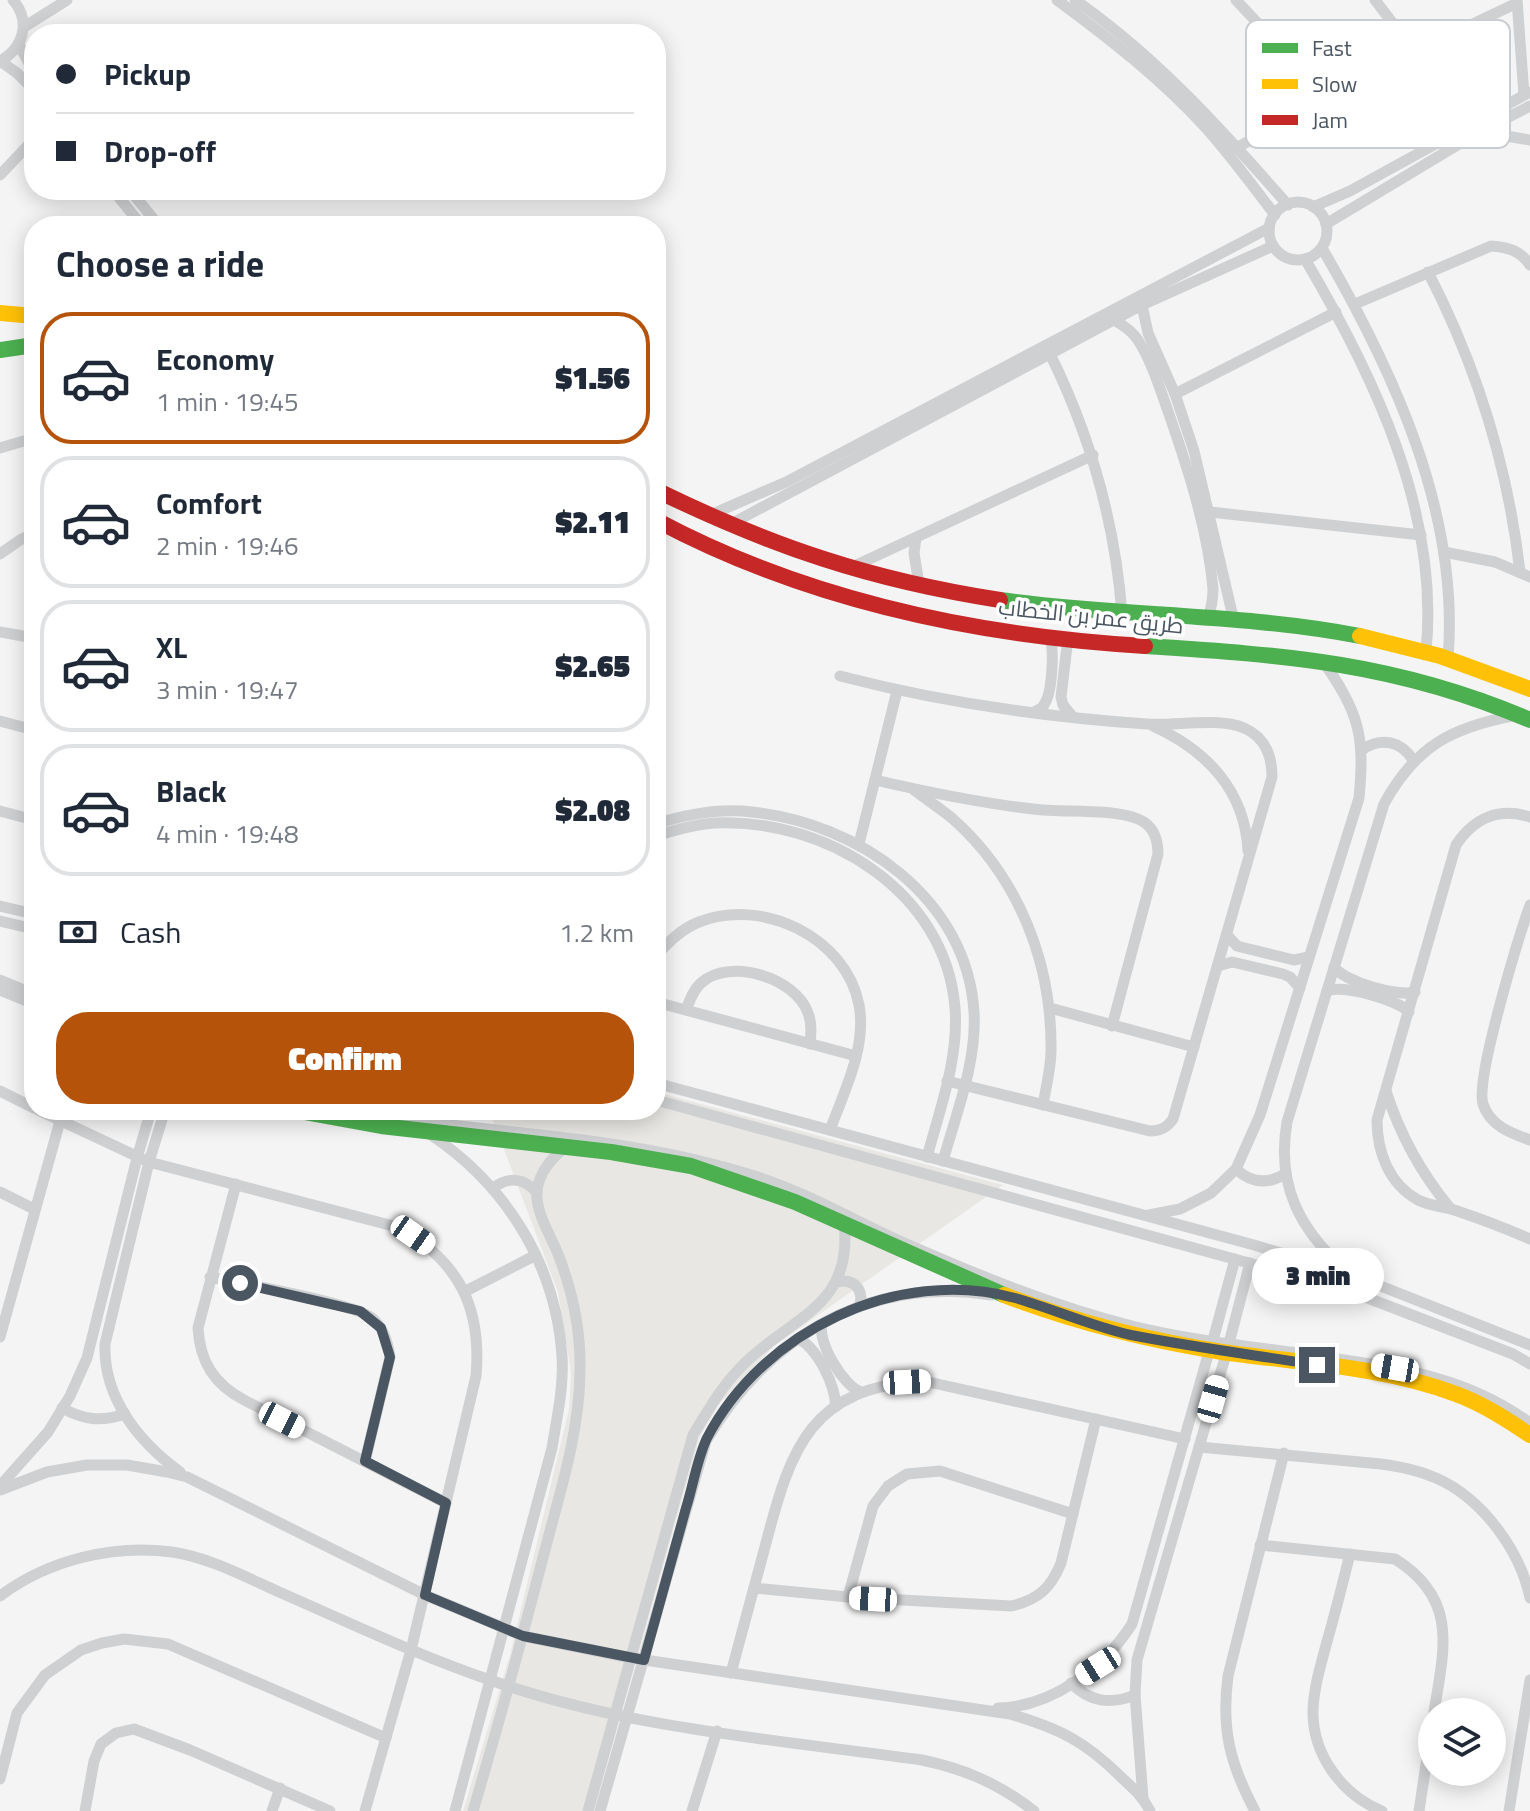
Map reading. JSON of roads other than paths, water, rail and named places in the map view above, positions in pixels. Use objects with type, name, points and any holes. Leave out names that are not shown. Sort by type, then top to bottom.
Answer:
[{"type":"street","points":[[13,0],[21,12],[24,27],[19,45],[0,61],[24,80]]},
{"type":"street","points":[[29,24],[67,0]]},
{"type":"street","points":[[1057,0],[1180,101],[1229,154],[1275,215]]},
{"type":"street","points":[[1075,0],[1161,69],[1238,147],[1288,205]]},
{"type":"street","points":[[1236,0],[1256,20]]},
{"type":"street","points":[[1375,0],[1390,20]]},
{"type":"street","points":[[1478,20],[1517,1],[1528,97]]},
{"type":"street","points":[[19,45],[24,54]]},
{"type":"street","points":[[1510,110],[1528,97]]},
{"type":"street","points":[[1510,107],[1528,97]]},
{"type":"street","points":[[1510,137],[1530,140]]},
{"type":"street","points":[[1238,147],[1246,142]]},
{"type":"street","points":[[1313,207],[1326,224],[1326,240],[1322,248],[1305,259],[1287,258],[1273,246],[1269,228],[1275,215],[1288,205],[1296,203],[1313,207],[1431,148]]},
{"type":"street","points":[[1326,224],[1452,148]]},
{"type":"street","points":[[0,175],[24,150]]},
{"type":"street","points":[[121,200],[134,216]]},
{"type":"street","points":[[138,200],[151,216]]},
{"type":"street","points":[[708,516],[786,482],[1269,228]]},
{"type":"street","points":[[729,525],[1142,305],[1273,246]]},
{"type":"street","points":[[1355,304],[1491,246],[1517,252],[1530,265]]},
{"type":"street","points":[[1322,248],[1355,304],[1404,414],[1424,473],[1444,552],[1450,595],[1448,658]]},
{"type":"street","points":[[1305,259],[1336,312],[1385,419],[1405,476],[1421,535],[1429,593],[1426,651]]},
{"type":"street","points":[[1428,272],[1465,349],[1490,421],[1525,574]]},
{"type":"street","points":[[1142,305],[1148,333],[1175,394],[1210,512],[1234,621]]},
{"type":"street","points":[[1175,394],[1336,312]]},
{"type":"street","points":[[0,313],[24,315]]},
{"type":"street","points":[[1114,320],[1136,337],[1143,350],[1182,454],[1211,577],[1213,591],[1208,619]]},
{"type":"street","points":[[0,350],[24,346]]},
{"type":"street","points":[[1050,354],[1093,455],[1114,541],[1122,614]]},
{"type":"street","points":[[0,448],[24,441]]},
{"type":"street","points":[[850,568],[1093,455]]},
{"type":"street","name":"طريق عمر بن الخطاب","points":[[666,495],[729,525],[850,568],[919,584],[1020,603],[1320,629],[1426,651],[1530,689]]},
{"type":"street","points":[[1210,512],[1421,535]]},
{"type":"street","name":"طريق عمر بن الخطاب","points":[[666,525],[721,554],[805,583],[930,617],[1073,639],[1323,661],[1376,669],[1439,685],[1524,717]]},
{"type":"street","points":[[0,554],[24,538]]},
{"type":"street","points":[[916,538],[914,553],[919,584]]},
{"type":"street","points":[[1444,552],[1470,555],[1525,574]]},
{"type":"street","points":[[0,632],[24,636]]},
{"type":"street","points":[[1034,712],[1041,708],[1048,696],[1053,649],[1049,636]]},
{"type":"street","points":[[1072,716],[1061,697],[1067,646],[1073,639]]},
{"type":"street","points":[[1145,1215],[1180,1209],[1211,1193],[1236,1169],[1260,1115],[1359,798],[1363,749],[1351,707],[1323,661]]},
{"type":"street","points":[[840,676],[897,691],[1034,712],[1149,725],[1233,724],[1259,737],[1268,749],[1272,763],[1272,777],[1173,1119],[1163,1129],[1150,1131],[947,1081]]},
{"type":"street","points":[[859,844],[897,691]]},
{"type":"street","points":[[1350,1274],[1306,1228],[1294,1205],[1285,1174],[1283,1146],[1287,1122],[1384,804],[1413,760],[1444,737],[1480,722],[1524,717]]},
{"type":"street","points":[[0,721],[24,727]]},
{"type":"street","points":[[1149,725],[1195,749],[1215,767],[1230,788],[1241,812],[1247,837],[1248,863]]},
{"type":"street","points":[[1363,749],[1381,741],[1391,742],[1400,746],[1413,760]]},
{"type":"street","points":[[875,780],[975,802],[1136,818],[1154,832],[1158,854],[1112,1026]]},
{"type":"street","points":[[911,788],[953,819],[989,858],[1018,902],[1038,950],[1050,1008],[1051,1053],[1043,1105]]},
{"type":"street","points":[[0,811],[24,817]]},
{"type":"street","points":[[666,821],[715,812],[751,811],[788,818],[859,844],[917,887],[940,915],[958,946],[974,1012],[972,1051],[943,1161]]},
{"type":"street","points":[[1530,817],[1506,813],[1490,815],[1476,822],[1456,845],[1377,1120],[1379,1148],[1384,1161],[1408,1193],[1420,1201],[1530,1239]]},
{"type":"street","points":[[666,833],[715,823],[785,829],[821,841],[855,858],[887,878],[913,905],[934,936],[948,971],[955,1007],[955,1032],[947,1081],[927,1157]]},
{"type":"street","points":[[1530,905],[1481,1091],[1483,1103],[1496,1124],[1530,1140]]},
{"type":"street","points":[[0,906],[24,912]]},
{"type":"street","points":[[666,945],[698,922],[731,914],[764,917],[796,926],[837,959],[851,981],[859,1005],[861,1031],[856,1056],[830,1130]]},
{"type":"street","points":[[0,921],[24,927]]},
{"type":"street","points":[[1227,935],[1237,946],[1294,960],[1309,957]]},
{"type":"street","points":[[1218,966],[1239,963],[1283,974],[1296,981],[1300,988]]},
{"type":"street","points":[[1334,967],[1347,978],[1398,993],[1415,992]]},
{"type":"street","points":[[686,1010],[691,996],[711,976],[728,972],[759,975],[774,980],[801,999],[808,1012],[810,1044]]},
{"type":"street","points":[[0,980],[24,990]]},
{"type":"street","points":[[1327,991],[1344,988],[1401,1005],[1409,1012]]},
{"type":"street","points":[[0,990],[24,1000]]},
{"type":"street","points":[[666,1005],[856,1056]]},
{"type":"street","points":[[1050,1008],[1194,1047]]},
{"type":"street","points":[[666,1086],[1145,1215],[1350,1274],[1528,1341]]},
{"type":"street","points":[[1386,1089],[1404,1139],[1417,1164],[1450,1209]]},
{"type":"street","points":[[0,1091],[24,1103]]},
{"type":"street","points":[[666,1103],[1347,1290],[1513,1354],[1530,1364]]},
{"type":"street","points":[[149,1120],[105,1344],[105,1361],[111,1388],[125,1414],[163,1460],[187,1477],[425,1595],[523,1636],[631,1658],[971,1709],[1047,1726],[1083,1742],[1143,1798],[1150,1811]]},
{"type":"street","points":[[0,1488],[48,1432],[93,1343],[143,1160],[161,1120]]},
{"type":"street","points":[[347,1120],[390,1128],[627,1153],[688,1166],[749,1183],[844,1223],[896,1249],[1015,1298],[1081,1321],[1220,1346],[1425,1373],[1484,1394],[1530,1423]]},
{"type":"street","points":[[391,1120],[629,1144],[691,1157],[752,1175],[811,1198],[900,1241],[1037,1298],[1162,1336]]},
{"type":"street","points":[[0,1337],[60,1121],[143,1160],[397,1227],[441,1258],[464,1292],[477,1336],[476,1376],[411,1650],[365,1811]]},
{"type":"street","points":[[427,1132],[451,1148],[493,1188],[521,1225],[536,1255],[555,1310],[562,1356],[560,1402],[552,1448],[455,1811]]},
{"type":"street","points":[[473,1811],[510,1687],[570,1452],[580,1391],[581,1354],[574,1304],[541,1213],[537,1193],[542,1174],[553,1157],[566,1146]]},
{"type":"street","points":[[1236,1169],[1254,1181],[1275,1180],[1285,1174]]},
{"type":"street","points":[[493,1188],[516,1179],[525,1182],[537,1193]]},
{"type":"street","points":[[236,1184],[198,1328],[202,1355],[215,1379],[244,1400],[446,1503]]},
{"type":"street","points":[[0,1192],[34,1209]]},
{"type":"street","points":[[588,1811],[693,1435],[713,1400],[739,1369],[769,1341],[825,1299],[837,1282],[844,1262],[844,1223]]},
{"type":"street","points":[[464,1292],[536,1255]]},
{"type":"street","points":[[1143,1798],[1135,1695],[1137,1660],[1199,1447],[1235,1259]]},
{"type":"street","points":[[971,1709],[1006,1708],[1028,1703],[1071,1683],[1098,1666],[1119,1644],[1132,1624],[1185,1439],[1250,1263]]},
{"type":"street","points":[[210,1277],[360,1311],[381,1328],[390,1357],[365,1461]]},
{"type":"street","points":[[837,1282],[847,1281],[857,1286],[861,1296],[859,1307]]},
{"type":"street","points":[[600,1811],[706,1441],[726,1408],[751,1377],[797,1339],[859,1307],[910,1294],[962,1290],[1015,1298]]},
{"type":"street","points":[[822,1324],[821,1338],[847,1384],[861,1392]]},
{"type":"street","points":[[797,1339],[810,1345],[833,1386],[835,1407]]},
{"type":"street","points":[[1256,1351],[1437,1386],[1479,1402],[1530,1435]]},
{"type":"street","points":[[731,1673],[781,1484],[795,1452],[812,1427],[835,1407],[861,1392],[890,1383],[924,1381],[1185,1439]]},
{"type":"street","points":[[62,1408],[93,1420],[125,1414]]},
{"type":"street","points":[[754,1588],[848,1597],[1011,1606],[1028,1602],[1043,1593],[1055,1579],[1096,1419]]},
{"type":"street","points":[[1199,1447],[1284,1453],[1411,1468],[1439,1479],[1463,1494],[1502,1536],[1517,1561],[1530,1598]]},
{"type":"street","points":[[1255,1811],[1230,1755],[1225,1727],[1225,1699],[1228,1676],[1284,1453]]},
{"type":"street","points":[[0,1488],[47,1472],[87,1465],[127,1465],[187,1477]]},
{"type":"street","points":[[848,1597],[873,1506],[888,1486],[907,1474],[940,1471],[1073,1514]]},
{"type":"street","points":[[1260,1545],[1395,1559],[1419,1576],[1436,1600],[1443,1624],[1444,1648],[1436,1698]]},
{"type":"street","points":[[0,1596],[32,1576],[78,1558],[127,1550],[176,1553],[226,1568],[411,1650],[510,1687],[614,1715],[954,1767],[984,1778],[1034,1811]]},
{"type":"street","points":[[1350,1554],[1315,1689],[1315,1729],[1319,1745],[1336,1778],[1351,1793],[1382,1811]]},
{"type":"street","points":[[0,1779],[17,1713],[45,1675],[81,1650],[124,1639],[146,1639],[168,1644],[386,1738]]},
{"type":"street","points":[[1509,1811],[1528,1715],[1530,1680]]},
{"type":"street","points":[[1071,1683],[1089,1697],[1100,1701],[1112,1702],[1135,1695]]},
{"type":"street","points":[[85,1811],[97,1752],[108,1738],[125,1730],[143,1730],[330,1811]]},
{"type":"street","points":[[692,1811],[717,1731]]},
{"type":"street","points":[[1419,1811],[1423,1786]]},
{"type":"street","points":[[272,1811],[280,1788]]}]
